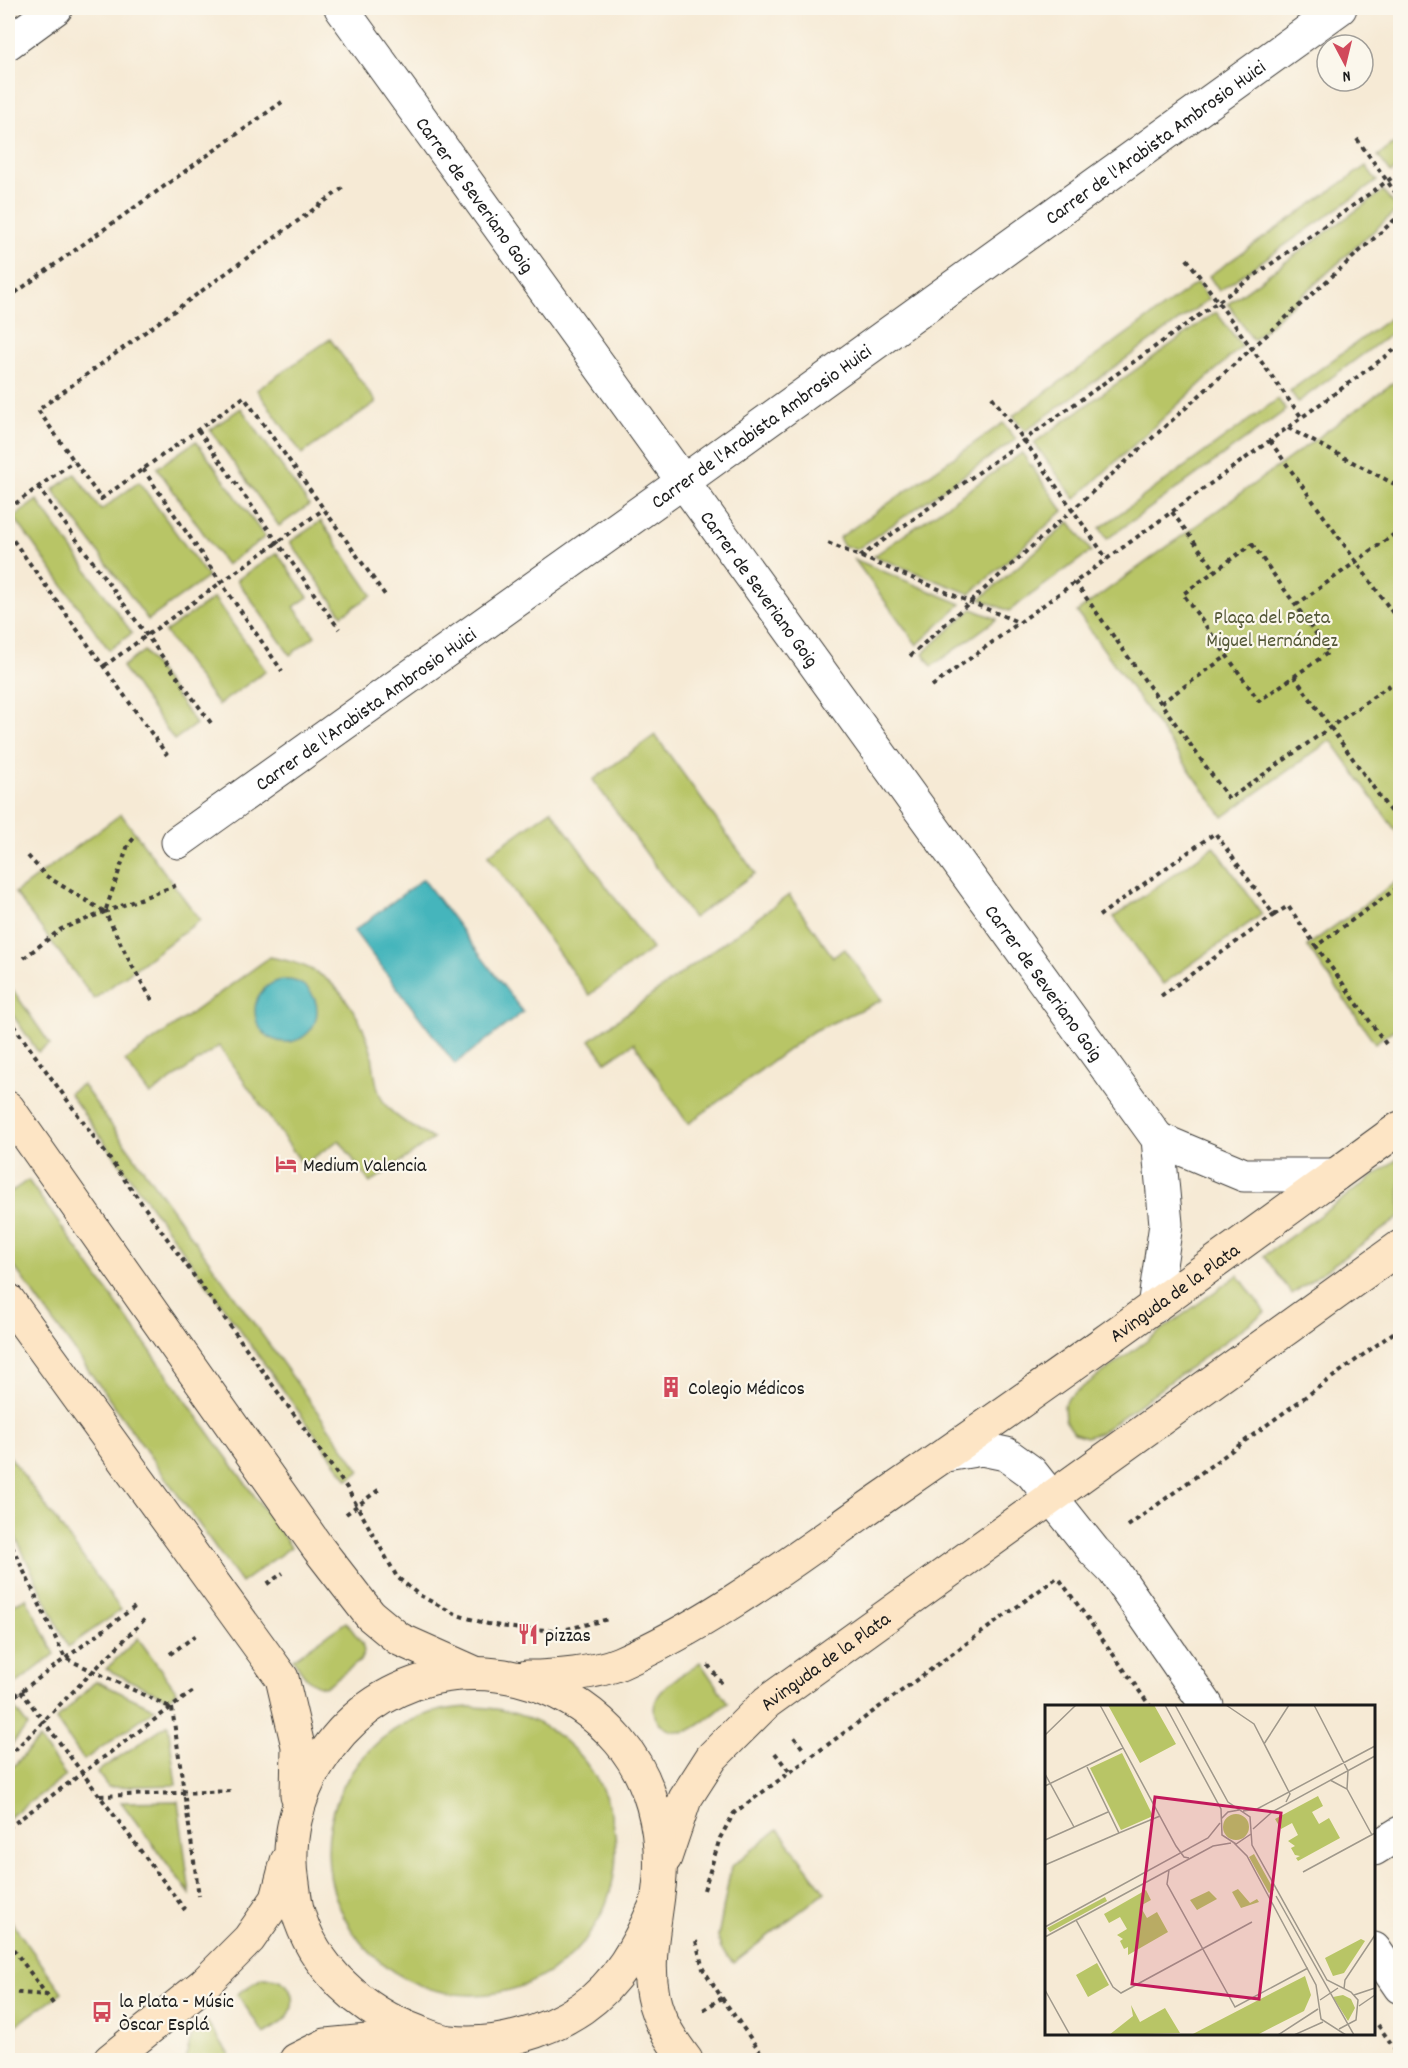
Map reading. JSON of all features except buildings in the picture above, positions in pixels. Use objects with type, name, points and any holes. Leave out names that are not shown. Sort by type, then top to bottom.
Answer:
[{"type":"main road","points":[[8,1108],[318,1548],[370,1615],[399,1639],[478,1674]]},
{"type":"main road","name":"Avinguda de la Plata","points":[[513,1677],[556,1677],[617,1664],[707,1618],[946,1455],[1401,1128]]},
{"type":"main road","name":"Avinguda de la Plata","points":[[658,1891],[685,1799],[712,1756],[767,1702],[1401,1247]]},
{"type":"main road","points":[[8,1300],[282,1678],[298,1746],[291,1868],[298,1911],[314,1947],[338,1981],[367,2007],[403,2027],[520,2061]]},
{"type":"main road","points":[[110,2061],[204,1984],[249,1939],[277,1899],[308,1779],[334,1737],[371,1704],[415,1682],[454,1674],[513,1677],[558,1692],[599,1720],[621,1743],[639,1770],[653,1804],[660,1841],[658,1891],[650,1955],[653,1996],[666,2034],[686,2061]]},
{"type":"main road","points":[[296,2061],[326,2045],[388,2038],[500,2040],[538,2031],[583,2007],[618,1975],[640,1942],[658,1891]]},
{"type":"street","points":[[8,43],[57,8]]},
{"type":"street","name":"Carrer de Severiano Goig","points":[[341,8],[1158,1139]]},
{"type":"street","name":"Carrer de l'Arabista Ambrosio Huici","points":[[178,842],[1340,8]]},
{"type":"street","points":[[1154,1307],[1166,1224],[1158,1139],[1244,1175],[1335,1175]]},
{"type":"street","name":"Avinguda de la Plata","points":[[946,1455],[982,1449],[1006,1454],[1032,1472],[1053,1498]]},
{"type":"street","points":[[1053,1498],[1094,1551],[1114,1571],[1206,1705]]},
{"type":"street","points":[[1375,1848],[1401,1833]]},
{"type":"street","points":[[1375,1950],[1401,1987]]},
{"type":"path","points":[[8,298],[282,102]]},
{"type":"path","points":[[1357,139],[1401,199]]},
{"type":"path","points":[[860,557],[1401,172]]},
{"type":"path","points":[[343,188],[38,410],[101,499],[244,397],[385,595]]},
{"type":"path","points":[[910,656],[1401,215]]},
{"type":"path","points":[[1188,259],[1302,418]]},
{"type":"path","points":[[932,686],[1401,346]]},
{"type":"path","points":[[992,397],[1107,559]]},
{"type":"path","points":[[1288,428],[1401,487]]},
{"type":"path","points":[[198,430],[339,630]]},
{"type":"path","points":[[1270,441],[1401,623]]},
{"type":"path","points":[[8,509],[74,461]]},
{"type":"path","points":[[143,469],[282,671]]},
{"type":"path","points":[[38,487],[211,723]]},
{"type":"path","points":[[104,666],[324,509]]},
{"type":"path","points":[[1172,512],[1216,571]]},
{"type":"path","points":[[1296,606],[1401,530]]},
{"type":"path","points":[[8,533],[167,755]]},
{"type":"path","points":[[828,543],[1018,622]]},
{"type":"path","points":[[1252,544],[1296,606],[1329,652],[1259,701],[1183,594],[1252,544]]},
{"type":"path","points":[[1075,582],[1229,799],[1401,678]]},
{"type":"path","points":[[1161,703],[1227,656]]},
{"type":"path","points":[[1294,676],[1401,825]]},
{"type":"path","points":[[1099,916],[1215,833],[1274,915]]},
{"type":"path","points":[[105,912],[128,845],[136,837]]},
{"type":"path","points":[[28,856],[46,876],[105,912],[152,1000]]},
{"type":"path","points":[[24,958],[61,929],[183,883]]},
{"type":"path","points":[[1316,946],[1401,886]]},
{"type":"path","points":[[1158,998],[1288,906],[1386,1044]]},
{"type":"path","points":[[8,1018],[347,1488],[397,1577],[419,1595],[457,1615],[488,1624],[520,1629],[561,1630],[612,1618]]},
{"type":"path","points":[[1123,1530],[1401,1328]]},
{"type":"path","points":[[170,1654],[338,1533],[344,1516],[381,1488]]},
{"type":"path","points":[[8,1538],[9,1546],[65,1658],[172,1708]]},
{"type":"path","points":[[701,1899],[720,1838],[734,1813],[1058,1577],[1149,1705]]},
{"type":"path","points":[[8,1701],[136,1606]]},
{"type":"path","points":[[8,1757],[145,1619]]},
{"type":"path","points":[[707,1663],[728,1691]]},
{"type":"path","points":[[8,1828],[196,1689]]},
{"type":"path","points":[[21,1691],[185,1910]]},
{"type":"path","points":[[172,1708],[199,1896]]},
{"type":"path","points":[[794,1737],[804,1750]]},
{"type":"path","points":[[99,1796],[232,1791]]},
{"type":"path","points":[[697,1930],[696,1941],[703,1969],[766,2061]]},
{"type":"path","points":[[8,1942],[54,2005]]},
{"type":"path","points":[[8,1992],[47,1995]]},
{"type":"path","points":[[666,2034],[722,1998]]},
{"type":"path","points":[[1375,2019],[1401,2056]]},
{"type":"green space","points":[[1400,140],[1400,166],[1391,173],[1378,156]]},
{"type":"green space","points":[[1366,166],[1377,181],[1219,291],[1209,276]]},
{"type":"green space","points":[[1383,191],[1398,209],[1253,340],[1228,304]]},
{"type":"green space","points":[[1197,283],[1209,299],[1025,431],[1013,416]]},
{"type":"green space","points":[[1400,311],[1400,327],[1298,402],[1290,391]]},
{"type":"green space","points":[[1216,312],[1242,346],[1075,499],[1034,443]]},
{"type":"green space","points":[[330,339],[376,402],[302,454],[257,390]]},
{"type":"green space","name":"Plaça del Poeta Miguel Hernández","points":[[1400,378],[1400,837],[1331,740],[1223,817],[1077,612]]},
{"type":"green space","points":[[1278,399],[1286,410],[1107,539],[1100,528]]},
{"type":"green space","points":[[241,408],[309,505],[279,526],[210,430]]},
{"type":"green space","points":[[1003,423],[1016,439],[856,550],[843,545],[839,538]]},
{"type":"green space","points":[[196,441],[265,537],[226,565],[157,468]]},
{"type":"green space","points":[[1022,453],[1063,511],[970,594],[874,556]]},
{"type":"green space","points":[[75,474],[101,510],[139,482],[208,577],[148,620],[53,490]]},
{"type":"green space","points":[[37,500],[132,633],[109,650],[14,517]]},
{"type":"green space","points":[[321,521],[372,595],[342,615],[290,542]]},
{"type":"green space","points":[[1070,522],[1091,551],[1009,611],[980,599]]},
{"type":"green space","points":[[277,553],[308,597],[294,607],[315,636],[290,655],[237,580]]},
{"type":"green space","points":[[854,559],[961,604],[917,645]]},
{"type":"green space","points":[[214,598],[266,671],[218,705],[165,632]]},
{"type":"green space","points":[[972,609],[997,619],[932,666],[923,653]]},
{"type":"green space","points":[[144,651],[196,724],[174,740],[122,667]]},
{"type":"green space","points":[[655,735],[755,873],[693,918],[593,780]]},
{"type":"green space","points":[[551,810],[652,949],[589,995],[488,855]]},
{"type":"green space","points":[[121,814],[200,920],[94,999],[15,893]]},
{"type":"green space","points":[[1214,846],[1262,914],[1163,984],[1114,917]]},
{"type":"green space","points":[[1400,879],[1400,1025],[1375,1043],[1307,946]]},
{"type":"green space","points":[[789,895],[833,957],[845,949],[882,1000],[812,1032],[688,1124],[634,1043],[606,1062],[590,1040]]},
{"type":"green space","points":[[270,957],[298,964],[314,971],[324,977],[342,995],[357,1017],[368,1040],[381,1098],[401,1119],[433,1139],[370,1183],[339,1140],[303,1165],[219,1046],[150,1095],[125,1061]]},
{"type":"green space","points":[[8,983],[50,1044],[38,1052],[8,1008]]},
{"type":"green space","points":[[82,1084],[360,1471],[348,1480],[69,1093]]},
{"type":"green space","points":[[1400,1157],[1400,1217],[1292,1294],[1264,1256]]},
{"type":"green space","points":[[28,1180],[291,1547],[241,1583],[8,1258],[8,1194]]},
{"type":"green space","points":[[1238,1275],[1265,1312],[1100,1433],[1086,1437],[1074,1433],[1065,1420],[1064,1405],[1069,1397]]},
{"type":"green space","points":[[8,1454],[121,1610],[68,1647],[8,1521]]},
{"type":"green space","points":[[26,1598],[55,1654],[8,1690],[8,1607]]},
{"type":"green space","points":[[346,1622],[362,1643],[364,1652],[360,1661],[325,1687],[314,1684],[293,1659]]},
{"type":"green space","points":[[138,1638],[177,1692],[168,1699],[106,1669]]},
{"type":"green space","points":[[700,1662],[728,1703],[694,1728],[678,1732],[670,1730],[658,1721],[655,1714],[654,1707],[657,1698],[671,1683]]},
{"type":"green space","points":[[96,1681],[155,1709],[84,1760],[56,1720]]},
{"type":"green space","points":[[12,1705],[28,1726],[8,1748],[8,1709]]},
{"type":"green space","points":[[472,1707],[500,1710],[527,1718],[552,1731],[574,1749],[592,1771],[605,1796],[613,1823],[616,1851],[613,1879],[605,1906],[592,1931],[574,1953],[552,1971],[527,1984],[500,1992],[472,1995],[444,1992],[417,1984],[392,1971],[370,1953],[352,1931],[339,1906],[331,1879],[328,1851],[331,1823],[339,1796],[352,1771],[370,1749],[392,1731],[417,1718],[444,1710]]},
{"type":"green space","points":[[168,1724],[176,1785],[108,1787],[97,1772]]},
{"type":"green space","points":[[39,1739],[66,1776],[8,1818],[8,1772]]},
{"type":"green space","points":[[178,1801],[190,1894],[121,1802]]},
{"type":"green space","points":[[778,1829],[825,1892],[733,1963],[721,1949],[718,1937],[731,1867]]},
{"type":"green space","points":[[8,1917],[62,1992],[8,2031]]},
{"type":"green space","points":[[262,1978],[282,1981],[292,1995],[292,2007],[285,2020],[264,2034],[237,1994]]},
{"type":"green space","points":[[205,2019],[230,2056],[224,2060],[185,2060],[194,2027]]},
{"type":"water","points":[[423,879],[523,1012],[455,1064],[354,931]]},
{"type":"water","points":[[286,980],[308,989],[317,1011],[308,1033],[286,1042],[264,1033],[255,1011],[264,989]]},
{"type":"place","name":"Medium Valencia","points":[[286,1164]]},
{"type":"place","name":"Colegio Médicos","points":[[671,1387]]},
{"type":"place","name":"pizzas","points":[[528,1634]]},
{"type":"place","name":"la Plata - Músic Òscar Esplá","points":[[102,2012]]}]
